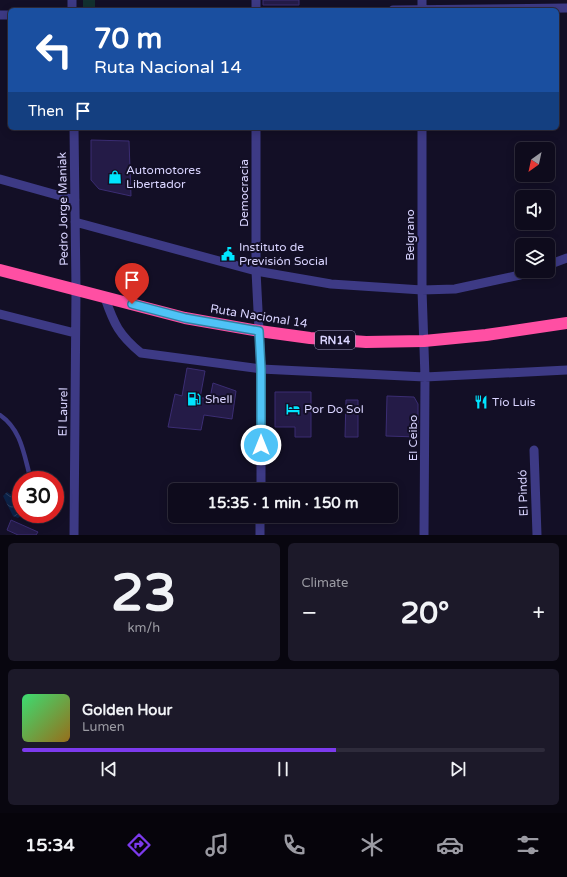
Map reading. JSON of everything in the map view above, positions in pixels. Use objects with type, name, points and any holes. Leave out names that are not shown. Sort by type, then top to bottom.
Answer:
[{"type":"highway","name":"Ruta Nacional 14","points":[[0,270],[185,318],[310,338],[366,342],[424,341],[486,335],[567,323]]},
{"type":"street","name":"Pedro Jorge Maniak","points":[[74,130],[76,289]]},
{"type":"street","name":"Democracia","points":[[256,130],[256,271],[261,369],[260,483]]},
{"type":"street","name":"Belgrano","points":[[422,130],[422,290],[424,341]]},
{"type":"street","points":[[0,179],[75,200]]},
{"type":"street","points":[[75,222],[256,271],[331,284],[422,290],[454,289],[515,276]]},
{"type":"street","points":[[555,262],[567,258]]},
{"type":"street","name":"El Laurel","points":[[74,535],[76,289]]},
{"type":"street","points":[[105,298],[114,322],[127,342],[141,354],[261,369],[425,377],[567,370]]},
{"type":"street","points":[[0,314],[76,332]]},
{"type":"street","name":"El Ceibo","points":[[424,341],[424,535]]},
{"type":"street","name":"El Pindó","points":[[534,450],[537,535]]},
{"type":"street","points":[[260,523],[260,535]]},
{"type":"lane","points":[[0,415],[9,421],[20,439],[28,471]]},
{"type":"green space","points":[[83,0],[95,0],[95,8],[83,8]]},
{"type":"water","points":[[7,492],[12,495],[12,514],[3,496]]},
{"type":"building","points":[[263,0],[299,0],[299,5],[263,5]]},
{"type":"building","points":[[91,140],[129,141],[131,196],[99,189],[91,180]]},
{"type":"building","points":[[187,368],[205,371],[200,398],[210,398],[213,383],[236,391],[232,419],[204,415],[201,430],[168,427],[175,394],[182,396]]},
{"type":"building","points":[[275,392],[311,392],[311,437],[295,437],[295,427],[275,427]]},
{"type":"building","points":[[387,396],[414,397],[418,404],[418,437],[386,436]]},
{"type":"building","points":[[346,400],[358,400],[358,437],[345,437]]},
{"type":"building","points":[[11,520],[12,523],[18,523],[38,532],[36,535],[18,535],[7,530]]},
{"type":"place","name":"Automotores Libertador","points":[[115,177]]},
{"type":"place","name":"Instituto de Previsión Social","points":[[228,254]]},
{"type":"place","name":"Shell","points":[[194,399]]},
{"type":"place","name":"Tío Luis","points":[[481,402]]},
{"type":"place","name":"Por Do Sol","points":[[293,409]]},
{"type":"route","points":[[132,304],[185,318],[259,331],[261,369],[261,445]]}]
